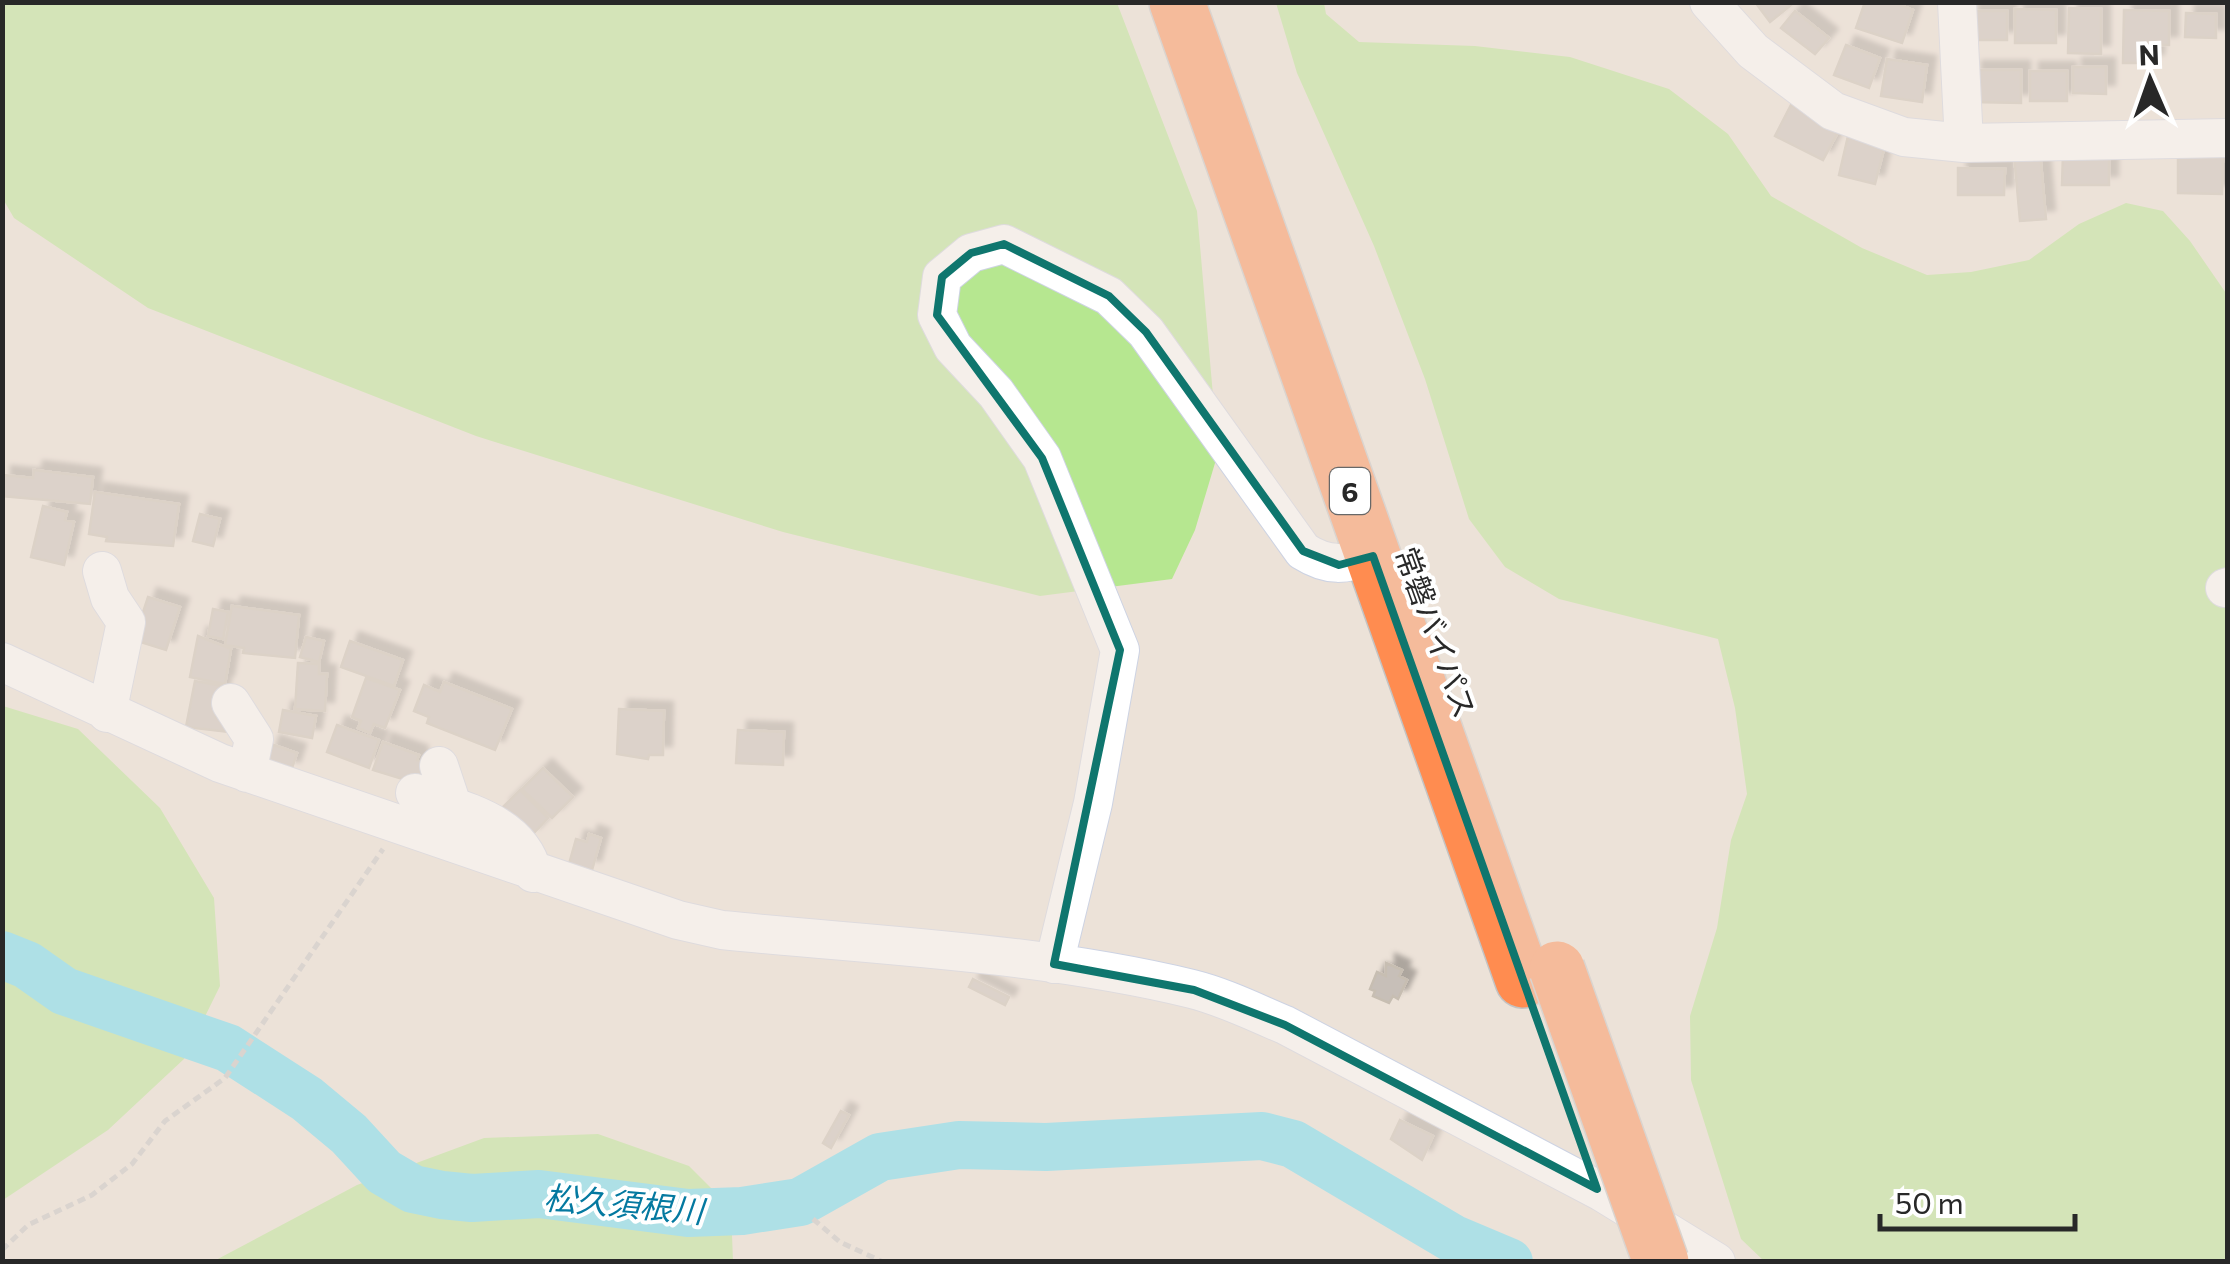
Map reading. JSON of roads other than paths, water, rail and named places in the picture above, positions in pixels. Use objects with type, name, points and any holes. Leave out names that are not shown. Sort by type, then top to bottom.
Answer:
[{"type":"highway","name":"常磐バイパス","points":[[1177,2],[1373,556],[1540,974],[1661,1262]]},
{"type":"highway","name":"常磐バイパス","points":[[1212,2],[1540,974],[1622,1262]]},
{"type":"street","points":[[1710,2],[1753,51],[1833,111],[1904,137],[1964,142],[2228,138]]},
{"type":"street","points":[[1957,2],[1964,142]]},
{"type":"street","points":[[1054,964],[1093,803],[1120,650],[1042,458],[996,393],[952,347],[937,316],[942,277],[971,253],[1004,244],[1110,296],[1146,332],[1304,551],[1338,566],[1373,556]]},
{"type":"street","points":[[102,570],[110,598],[126,622],[107,713]]},
{"type":"street","points":[[2,662],[107,713],[247,773],[418,795],[453,808],[514,834],[526,850],[532,873]]},
{"type":"street","points":[[231,703],[254,738],[247,773]]},
{"type":"street","points":[[418,795],[532,873],[722,930],[1054,964],[1194,990],[1285,1025],[1602,1192],[1716,1262]]},
{"type":"waterway","name":"松久須根川","points":[[2,955],[27,965],[64,991],[228,1048],[307,1099],[349,1134],[384,1172],[413,1189],[442,1195],[472,1198],[539,1194],[688,1213],[742,1211],[800,1202],[880,1157],[959,1145],[1046,1147],[1262,1136],[1293,1144],[1452,1238],[1509,1262]]}]
